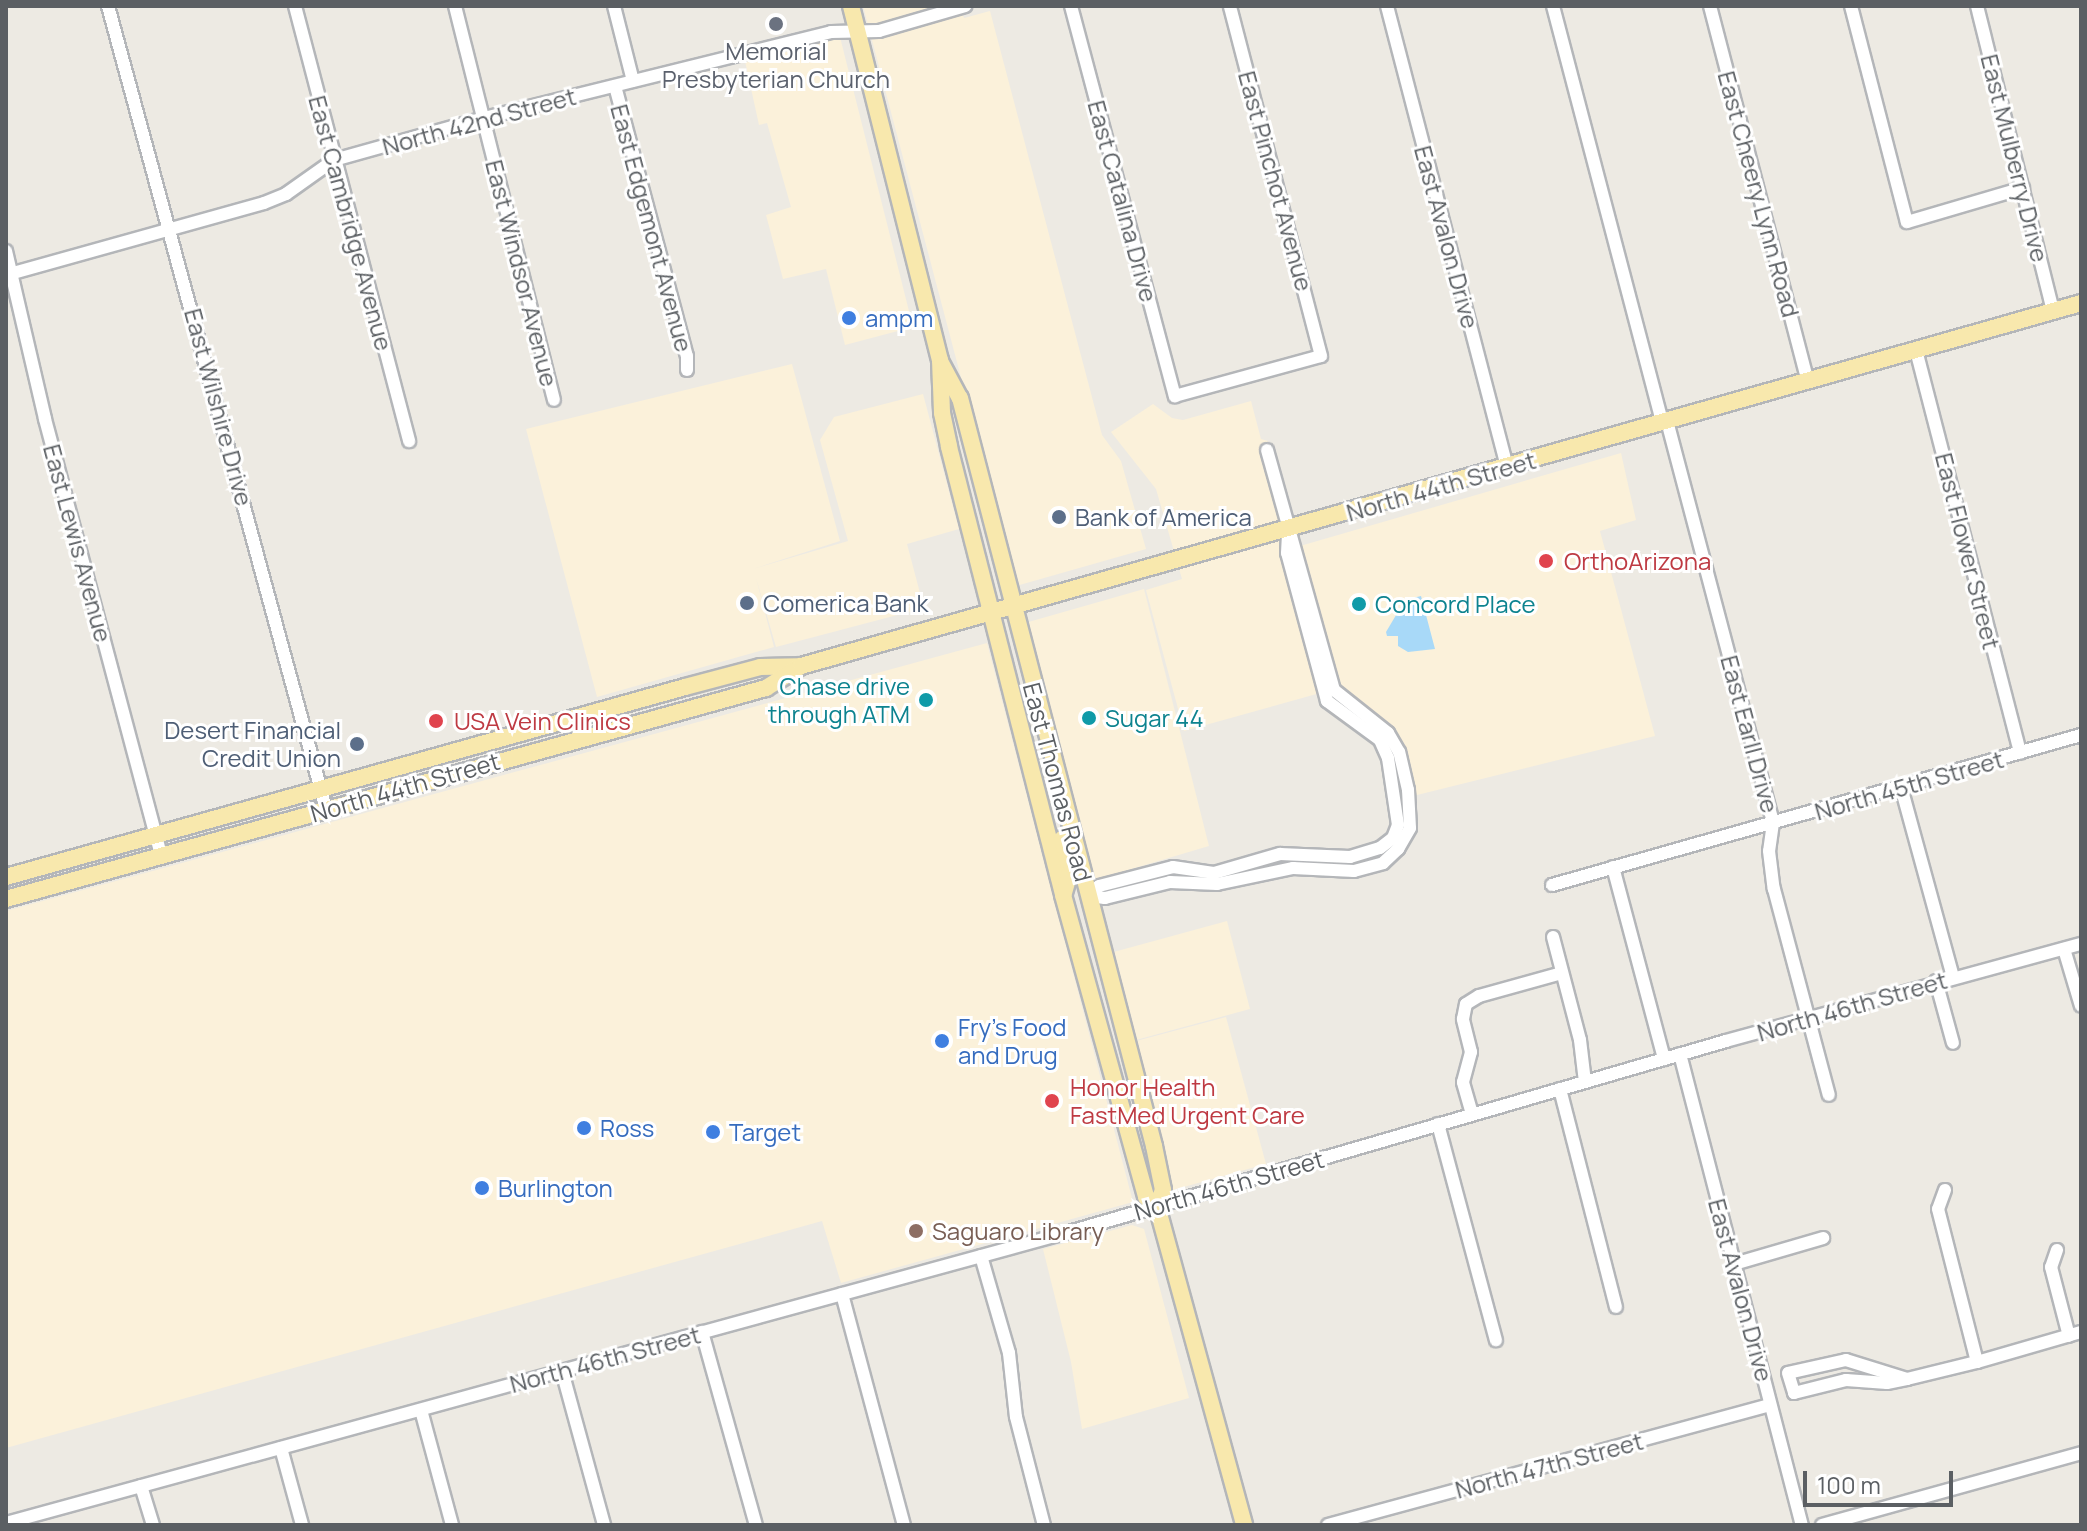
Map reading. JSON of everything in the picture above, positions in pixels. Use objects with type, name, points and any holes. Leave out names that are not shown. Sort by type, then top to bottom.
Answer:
[{"type":"main road","name":"East Thomas Road","points":[[851,6],[940,360],[942,413],[1063,895],[1146,1197],[1157,1206],[1244,1525]]},
{"type":"main road","name":"North 44th Street","points":[[6,877],[760,667],[801,666],[2081,303]]},
{"type":"main road","name":"East Thomas Road","points":[[940,360],[960,398],[1117,1006],[1163,1190],[1157,1206]]},
{"type":"main road","name":"North 44th Street","points":[[6,899],[766,688],[801,666]]},
{"type":"main road","points":[[1054,765],[1052,802],[1070,872],[1063,895],[1076,902],[1080,909],[1099,977],[1117,1006]]},
{"type":"street","name":"East Wilshire Drive","points":[[108,6],[210,370],[326,809]]},
{"type":"street","name":"East Cambridge Avenue","points":[[295,6],[409,441]]},
{"type":"street","name":"East Windsor Avenue","points":[[455,6],[554,400]]},
{"type":"street","name":"East Edgemont Avenue","points":[[614,6],[633,81]]},
{"type":"street","name":"North 42nd Street","points":[[9,274],[286,194],[334,160],[484,118],[831,32],[879,31],[965,6]]},
{"type":"street","name":"East Catalina Drive","points":[[1071,6],[1175,396],[1321,356]]},
{"type":"street","name":"East Pinchot Avenue","points":[[1230,6],[1321,356]]},
{"type":"street","name":"East Avalon Drive","points":[[1387,6],[1507,467]]},
{"type":"street","name":"East Earll Drive","points":[[1553,6],[1773,823],[1769,851],[1774,889],[1829,1095]]},
{"type":"street","name":"East Cheery Lynn Road","points":[[1710,6],[1808,381]]},
{"type":"street","points":[[1851,6],[1907,222],[2023,188]]},
{"type":"street","name":"East Mulberry Drive","points":[[1977,6],[2053,310]]},
{"type":"street","name":"East Edgemont Avenue","points":[[615,86],[687,356],[687,370]]},
{"type":"street","name":"East Lewis Avenue","points":[[6,251],[45,419],[161,855]]},
{"type":"street","name":"East Flower Street","points":[[1916,350],[2020,753]]},
{"type":"street","points":[[1088,896],[1099,886],[1173,867],[1214,873],[1280,854],[1350,857],[1380,848],[1393,838],[1398,825],[1388,758],[1380,740],[1327,701],[1324,694],[1287,553],[1289,529],[1267,450]]},
{"type":"street","name":"North 45th Street","points":[[1552,885],[2081,735]]},
{"type":"street","points":[[417,761],[422,782]]},
{"type":"street","points":[[1901,787],[1953,977]]},
{"type":"street","points":[[1613,867],[1664,1059]]},
{"type":"street","points":[[1553,937],[1580,1040],[1585,1082]]},
{"type":"street","name":"North 46th Street","points":[[6,1523],[981,1256],[1936,981],[2081,944]]},
{"type":"street","points":[[2064,949],[2081,1006]]},
{"type":"street","points":[[1472,1114],[1463,1082],[1471,1052],[1463,1019],[1466,1004],[1479,996],[1562,973]]},
{"type":"street","points":[[1936,981],[1953,1043]]},
{"type":"street","name":"East Avalon Drive","points":[[1680,1054],[1802,1525]]},
{"type":"street","points":[[1560,1089],[1616,1307]]},
{"type":"street","points":[[1438,1124],[1496,1340]]},
{"type":"street","points":[[1945,1190],[1938,1209],[1977,1362]]},
{"type":"street","points":[[1734,1264],[1823,1238]]},
{"type":"street","points":[[1907,1379],[1846,1360],[1788,1373],[1794,1393],[1846,1380],[1887,1383],[1907,1379],[1977,1362],[2075,1334],[2051,1267],[2057,1250]]},
{"type":"street","points":[[981,1256],[1009,1353],[1016,1417],[1044,1525]]},
{"type":"street","points":[[842,1294],[904,1525]]},
{"type":"street","points":[[702,1332],[756,1525]]},
{"type":"street","points":[[562,1371],[604,1525]]},
{"type":"street","name":"North 47th Street","points":[[1328,1525],[1770,1405]]},
{"type":"street","points":[[421,1410],[452,1525]]},
{"type":"street","points":[[281,1448],[302,1525]]},
{"type":"street","points":[[1822,1525],[2081,1453]]},
{"type":"street","points":[[141,1486],[153,1525]]},
{"type":"shaded area","points":[[863,6],[960,6],[964,18],[990,11],[1102,435],[1121,461],[1146,549],[1016,586]]},
{"type":"shaded area","points":[[840,37],[913,327],[845,345],[826,269],[783,279],[766,215],[791,207],[767,123],[759,125],[745,61]]},
{"type":"shaded area","points":[[792,364],[840,541],[753,569],[848,541],[820,440],[834,417],[923,394],[959,529],[907,544],[924,608],[776,647],[756,578],[774,647],[597,697],[526,429]]},
{"type":"shaded area","points":[[1251,401],[1261,439],[1268,441],[1300,546],[1621,453],[1636,520],[1600,531],[1655,736],[1413,796],[1399,746],[1338,688],[1184,731],[1146,590],[1182,579],[1156,489],[1111,432],[1153,404],[1172,418],[1183,420]]},
{"type":"shaded area","points":[[1144,589],[1209,846],[1091,881],[1025,623]]},
{"type":"shaded area","points":[[987,643],[1133,1202],[841,1283],[822,1221],[6,1448],[6,911]]},
{"type":"shaded area","points":[[1227,921],[1250,1009],[1136,1040],[1110,953]]},
{"type":"shaded area","points":[[1226,1017],[1266,1164],[1173,1190],[1136,1041]]},
{"type":"shaded area","points":[[1132,1225],[1144,1229],[1189,1398],[1082,1429],[1071,1362],[1043,1249]]},
{"type":"water","points":[[1421,596],[1435,649],[1408,652],[1398,646],[1398,636],[1387,636],[1386,632],[1405,600]]},
{"type":"place","name":"Memorial Presbyterian Church","points":[[776,24]]},
{"type":"place","name":"ampm","points":[[849,318]]},
{"type":"place","name":"Bank of America","points":[[1059,517]]},
{"type":"place","name":"OrthoArizona","points":[[1546,561]]},
{"type":"place","name":"Comerica Bank","points":[[747,603]]},
{"type":"place","name":"Concord Place","points":[[1359,604]]},
{"type":"place","name":"Chase drive through ATM","points":[[926,700]]},
{"type":"place","name":"Sugar 44","points":[[1089,718]]},
{"type":"place","name":"USA Vein Clinics","points":[[436,721]]},
{"type":"place","name":"Desert Financial Credit Union","points":[[357,744]]},
{"type":"place","name":"Fry's Food and Drug","points":[[942,1041]]},
{"type":"place","name":"Honor Health FastMed Urgent Care","points":[[1052,1101]]},
{"type":"place","name":"Ross","points":[[584,1128]]},
{"type":"place","name":"Target","points":[[713,1132]]},
{"type":"place","name":"Burlington","points":[[482,1188]]},
{"type":"place","name":"Saguaro Library","points":[[916,1231]]}]
